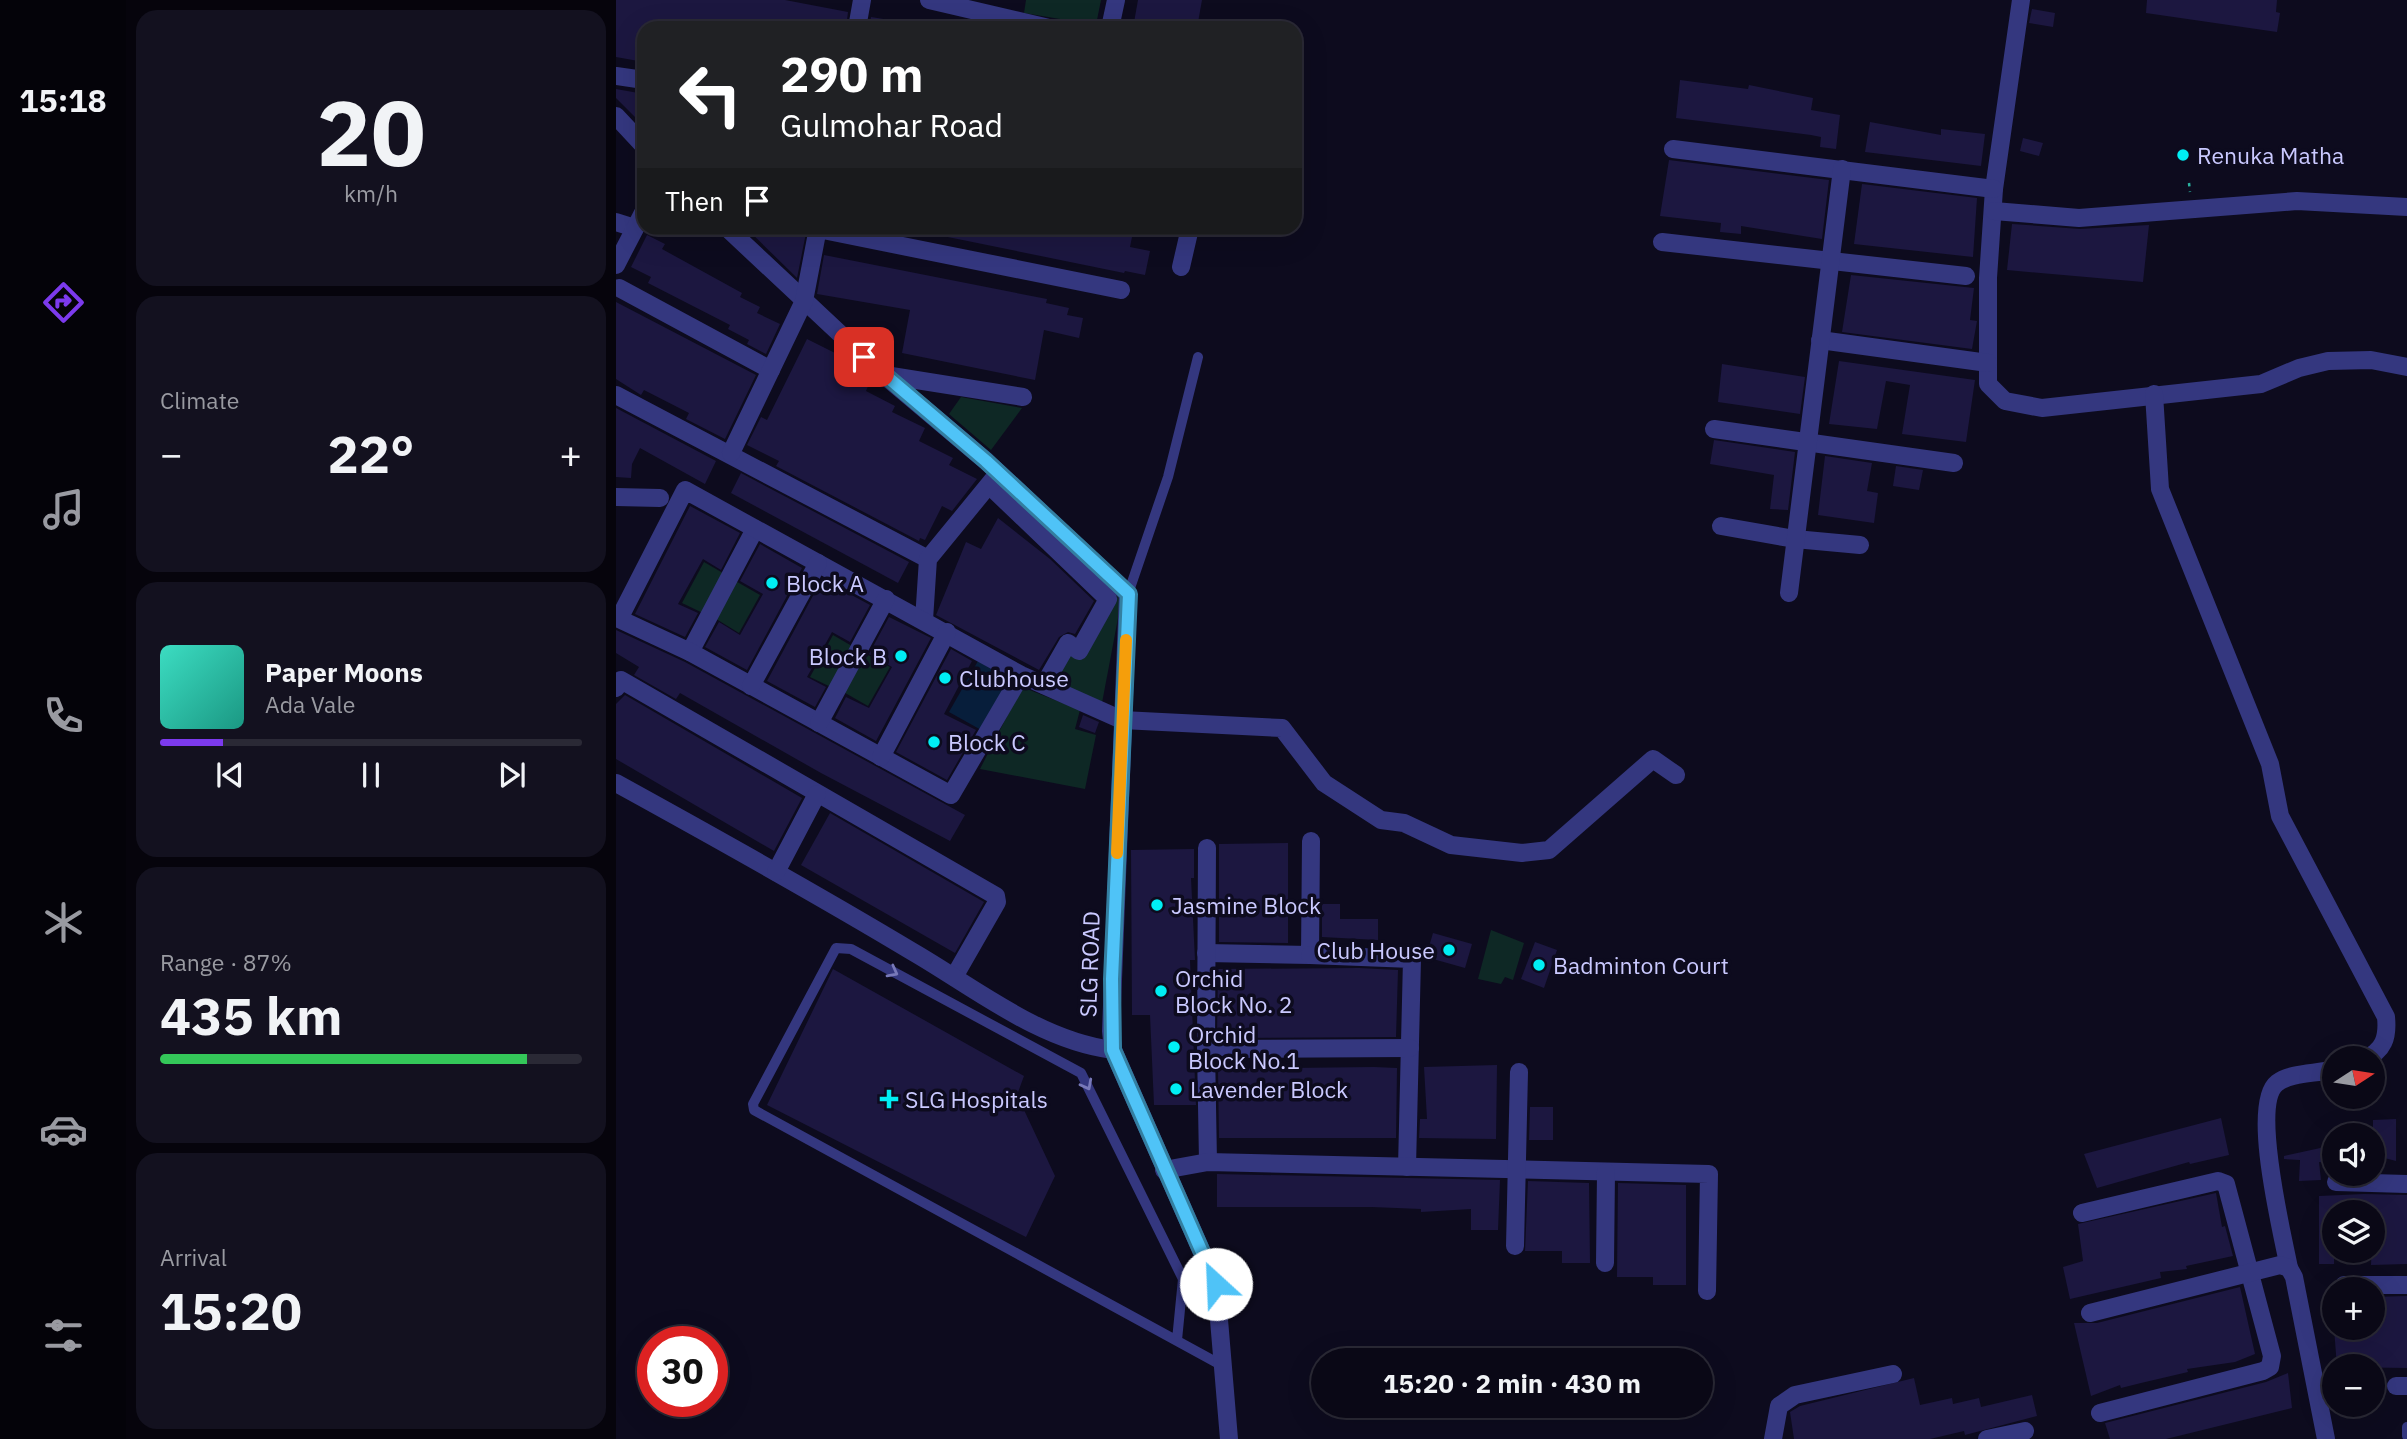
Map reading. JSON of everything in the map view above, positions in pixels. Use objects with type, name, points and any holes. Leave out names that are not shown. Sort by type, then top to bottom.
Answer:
[{"type":"street","points":[[858,21],[861,0]]},
{"type":"street","points":[[929,0],[1019,21]]},
{"type":"street","points":[[1112,21],[1116,0]]},
{"type":"street","points":[[2021,0],[1994,189],[1988,278],[1988,384],[2005,401],[2042,408],[2261,384],[2299,368],[2328,361],[2371,360],[2407,367]]},
{"type":"street","points":[[616,76],[637,79]]},
{"type":"street","points":[[616,116],[637,138]]},
{"type":"street","points":[[1673,149],[1994,189]]},
{"type":"street","points":[[1789,593],[1842,169]]},
{"type":"street","points":[[1994,211],[2078,218],[2297,201],[2407,207]]},
{"type":"street","points":[[616,222],[635,228]]},
{"type":"street","points":[[616,265],[637,224]]},
{"type":"street","points":[[734,235],[994,479],[1129,594]]},
{"type":"street","points":[[731,453],[804,301],[817,235]]},
{"type":"street","points":[[852,235],[1121,290]]},
{"type":"street","points":[[1181,267],[1188,235]]},
{"type":"street","points":[[1661,242],[1830,263],[1966,276]]},
{"type":"street","points":[[619,288],[771,370]]},
{"type":"street","points":[[1820,340],[1988,363]]},
{"type":"street","points":[[884,375],[1023,397]]},
{"type":"street","points":[[2154,394],[2160,489],[2270,764],[2280,817],[2386,1017],[2388,1033],[2383,1046]]},
{"type":"street","points":[[616,395],[929,559]]},
{"type":"street","points":[[1714,429],[1954,463]]},
{"type":"street","points":[[924,620],[929,559],[994,479]]},
{"type":"street","points":[[994,479],[1108,599],[1079,650],[1068,643],[1044,685]]},
{"type":"street","points":[[1021,675],[951,795],[690,652],[619,619],[685,491],[947,632],[1021,675],[1122,720],[1282,728],[1324,783],[1381,820],[1404,823],[1451,845],[1522,853],[1549,850],[1653,759],[1676,775]]},
{"type":"street","points":[[616,497],[660,498]]},
{"type":"street","points":[[1721,526],[1796,539],[1860,545]]},
{"type":"street","points":[[690,652],[755,529]]},
{"type":"street","points":[[751,686],[818,563]]},
{"type":"street","name":"SLG ROAD","points":[[1129,594],[1111,1031],[1113,1050],[1216,1284],[1229,1439]]},
{"type":"street","points":[[819,723],[886,599]]},
{"type":"street","points":[[881,757],[947,632]]},
{"type":"street","points":[[616,688],[621,680],[996,896],[997,902],[954,977]]},
{"type":"street","points":[[616,783],[776,872],[1016,1014],[1091,1047],[1113,1050]]},
{"type":"street","points":[[776,872],[817,794]]},
{"type":"street","points":[[1310,956],[1311,841]]},
{"type":"street","points":[[1207,848],[1208,1162]]},
{"type":"street","points":[[1206,953],[1412,959],[1407,1167]]},
{"type":"street","points":[[1206,1049],[1410,1048]]},
{"type":"street","points":[[2322,1071],[2288,1077],[2274,1085],[2267,1102],[2270,1168],[2326,1439]]},
{"type":"street","points":[[1515,1246],[1520,1072]]},
{"type":"street","points":[[1164,1170],[1208,1162],[1709,1174],[1707,1291]]},
{"type":"street","points":[[1605,1263],[1606,1172]]},
{"type":"street","points":[[2082,1213],[2223,1182],[2228,1188],[2252,1272],[2272,1356],[2270,1367],[2101,1413]]},
{"type":"street","points":[[2385,1183],[2407,1184]]},
{"type":"street","points":[[2090,1313],[2280,1265],[2289,1268]]},
{"type":"street","points":[[2385,1285],[2407,1285]]},
{"type":"street","points":[[1773,1439],[1774,1417],[1779,1406],[1795,1395],[1893,1374]]},
{"type":"street","points":[[1987,1439],[2025,1431]]},
{"type":"lane","points":[[1129,594],[1168,477],[1198,356]]},
{"type":"lane","points":[[1177,1340],[1183,1279],[1081,1073],[851,949],[844,947],[832,951],[752,1104],[754,1110],[1223,1366]]},
{"type":"lane","points":[[2407,1427],[2407,1436]]},
{"type":"green space","points":[[1026,0],[1101,0],[1097,21],[1072,21],[1024,13]]},
{"type":"green space","points":[[961,397],[1022,408],[991,450],[949,414]]},
{"type":"green space","points":[[704,562],[728,576],[707,615],[682,603]]},
{"type":"green space","points":[[732,579],[760,595],[739,633],[713,617]]},
{"type":"green space","points":[[1113,593],[1122,597],[1102,703],[1050,680]]},
{"type":"green space","points":[[833,635],[857,649],[835,689],[810,677]]},
{"type":"green space","points":[[861,651],[890,667],[868,706],[840,690]]},
{"type":"green space","points":[[1022,687],[1080,710],[1075,729],[1096,735],[1085,789],[980,769]]},
{"type":"green space","points":[[1491,930],[1524,943],[1513,980],[1505,977],[1501,984],[1478,979]]},
{"type":"water","points":[[978,661],[1011,681],[983,731],[949,712]]},
{"type":"building","points":[[616,0],[785,0],[848,12],[847,21],[637,21],[637,61],[616,57]]},
{"type":"building","points":[[1138,0],[1202,0],[1198,21],[1134,21]]},
{"type":"building","points":[[2147,0],[2277,0],[2276,12],[2280,13],[2277,32],[2146,13]]},
{"type":"building","points":[[2032,9],[2055,13],[2053,27],[2029,23]]},
{"type":"building","points":[[871,17],[896,21],[870,21]]},
{"type":"building","points":[[1680,80],[1748,89],[1749,85],[1813,98],[1811,110],[1840,115],[1836,149],[1820,147],[1821,137],[1811,135],[1676,118]]},
{"type":"building","points":[[616,89],[637,93],[637,119],[616,98]]},
{"type":"building","points":[[1870,122],[1941,135],[1941,129],[1985,134],[1981,166],[1865,152]]},
{"type":"building","points":[[2023,138],[2043,143],[2039,156],[2020,151]]},
{"type":"building","points":[[1669,160],[1829,180],[1822,239],[1741,226],[1741,234],[1720,232],[1721,223],[1660,216]]},
{"type":"building","points":[[1862,184],[1977,198],[1973,257],[1854,244]]},
{"type":"building","points":[[2012,224],[2080,229],[2149,225],[2143,282],[2007,270]]},
{"type":"building","points":[[647,235],[665,244],[662,249],[742,293],[740,297],[760,307],[757,313],[780,324],[766,354],[747,344],[749,340],[728,329],[730,325],[648,283],[651,277],[631,267]]},
{"type":"building","points":[[753,235],[806,235],[797,278]]},
{"type":"building","points":[[938,235],[1132,237],[1130,247],[1150,251],[1145,275]]},
{"type":"building","points":[[824,255],[1047,299],[1046,303],[1069,308],[1067,315],[1083,318],[1079,338],[1044,330],[1035,380],[902,353],[910,310],[817,294]]},
{"type":"building","points":[[1851,275],[1974,288],[1970,320],[1977,321],[1972,349],[1842,332]]},
{"type":"building","points":[[616,302],[756,375],[725,439],[686,419],[689,413],[644,390],[641,395],[616,379]]},
{"type":"building","points":[[807,339],[837,354],[834,358],[853,368],[850,375],[869,384],[866,391],[895,406],[892,412],[925,428],[919,441],[953,458],[949,465],[977,479],[952,511],[942,506],[925,540],[920,538],[919,541],[776,466],[779,461],[747,445],[761,417],[767,420]]},
{"type":"building","points":[[1839,361],[1975,380],[1966,442],[1902,434],[1910,385],[1886,381],[1877,429],[1829,424]]},
{"type":"building","points":[[1722,364],[1805,377],[1800,414],[1718,402]]},
{"type":"building","points":[[616,408],[716,461],[705,484],[640,448],[632,464],[631,478],[616,477]]},
{"type":"building","points":[[1714,440],[1795,452],[1788,510],[1770,509],[1774,475],[1710,464]]},
{"type":"building","points":[[1825,456],[1872,463],[1867,491],[1878,493],[1874,523],[1818,515]]},
{"type":"building","points":[[1896,466],[1923,470],[1919,490],[1893,486]]},
{"type":"building","points":[[741,473],[909,562],[898,583],[731,493]]},
{"type":"building","points":[[690,506],[740,533],[721,570],[703,559],[678,604],[698,613],[685,637],[635,614]]},
{"type":"building","points":[[998,518],[1050,559],[1094,601],[1075,634],[1068,632],[1059,637],[1039,670],[936,615],[966,542],[981,549]]},
{"type":"building","points":[[760,544],[802,568],[747,670],[705,647],[719,622],[740,635],[763,594],[740,581]]},
{"type":"building","points":[[822,579],[870,605],[850,642],[832,632],[807,677],[826,687],[815,707],[767,681]]},
{"type":"building","points":[[889,617],[931,638],[876,741],[835,718],[846,697],[869,708],[892,667],[869,654]]},
{"type":"building","points":[[616,630],[685,662],[965,815],[950,841],[821,773],[680,693],[676,699],[634,675],[639,667],[616,653]]},
{"type":"building","name":"Block C","points":[[951,649],[972,661],[944,714],[976,730],[947,780],[896,752]]},
{"type":"building","points":[[625,695],[802,798],[774,851],[616,759],[616,704]]},
{"type":"building","points":[[1083,715],[1099,722],[1095,733],[1079,727]]},
{"type":"building","points":[[830,813],[984,902],[955,953],[801,865]]},
{"type":"building","points":[[1288,843],[1288,943],[1219,942],[1219,844]]},
{"type":"building","points":[[1194,849],[1194,878],[1191,878],[1195,960],[1190,960],[1196,1105],[1154,1105],[1150,1015],[1132,1015],[1131,850]]},
{"type":"building","points":[[1322,904],[1340,904],[1340,919],[1378,919],[1378,940],[1322,937]]},
{"type":"building","name":"Club House","points":[[1433,933],[1472,944],[1465,968],[1426,957]]},
{"type":"building","name":"Badminton Court","points":[[1535,942],[1557,950],[1544,988],[1521,979]]},
{"type":"building","points":[[833,969],[1024,1076],[1017,1095],[1055,1176],[1026,1237],[767,1105]]},
{"type":"building","points":[[1218,969],[1398,970],[1396,1037],[1217,1038]]},
{"type":"building","points":[[1497,1065],[1496,1139],[1419,1138],[1420,1119],[1427,1119],[1424,1067]]},
{"type":"building","points":[[1397,1068],[1396,1138],[1219,1138],[1218,1069]]},
{"type":"building","points":[[1530,1107],[1553,1107],[1553,1140],[1529,1140]]},
{"type":"building","points":[[2221,1118],[2229,1155],[2190,1164],[2189,1162],[2097,1188],[2084,1154]]},
{"type":"building","points":[[2396,1119],[2396,1161],[2385,1158],[2385,1123],[2373,1123],[2373,1120]]},
{"type":"building","points":[[2322,1148],[2322,1162],[2319,1162],[2321,1180],[2299,1181],[2300,1160],[2284,1159],[2284,1156]]},
{"type":"building","points":[[1217,1174],[1500,1180],[1498,1230],[1471,1230],[1471,1209],[1421,1212],[1421,1209],[1372,1207],[1217,1207]]},
{"type":"building","points":[[1528,1181],[1589,1183],[1590,1263],[1562,1263],[1562,1251],[1525,1251]]},
{"type":"building","points":[[1618,1183],[1686,1185],[1686,1285],[1653,1285],[1653,1277],[1617,1277]]},
{"type":"building","points":[[2216,1193],[2222,1227],[2225,1226],[2233,1256],[2186,1266],[2187,1269],[2160,1272],[2161,1278],[2070,1299],[2063,1267],[2083,1261],[2078,1224]]},
{"type":"building","points":[[2407,1195],[2407,1264],[2371,1265],[2385,1263],[2385,1200],[2322,1200],[2322,1263],[2334,1264],[2319,1264],[2319,1196]]},
{"type":"building","points":[[2240,1287],[2255,1354],[2235,1362],[2187,1369],[2188,1372],[2121,1388],[2120,1385],[2091,1396],[2074,1323],[2097,1323]]},
{"type":"building","points":[[2407,1296],[2407,1368],[2385,1368],[2385,1354],[2336,1354],[2335,1340],[2385,1340],[2385,1297]]},
{"type":"building","points":[[2288,1373],[2292,1408],[2166,1439],[2110,1439],[2105,1423],[2266,1382]]},
{"type":"building","points":[[1914,1378],[1920,1405],[1952,1398],[1953,1404],[1979,1398],[1981,1407],[2032,1395],[2037,1416],[1965,1435],[1964,1431],[1930,1439],[1794,1439],[1790,1412],[1800,1406]]},
{"type":"slow traffic","points":[[1117,853],[1126,640]]},
{"type":"place","name":"Renuka Matha","points":[[2183,155]]},
{"type":"place","name":"Block A","points":[[772,583]]},
{"type":"place","name":"Block B","points":[[901,656]]},
{"type":"place","name":"Clubhouse","points":[[945,678]]},
{"type":"place","name":"Block C","points":[[934,742]]},
{"type":"place","name":"Jasmine Block","points":[[1157,905]]},
{"type":"place","name":"Club House","points":[[1449,950]]},
{"type":"place","name":"Badminton Court","points":[[1539,965]]},
{"type":"place","name":"Orchid Block No. 2","points":[[1161,991]]},
{"type":"place","name":"Orchid Block No.1","points":[[1174,1047]]},
{"type":"place","name":"Lavender Block","points":[[1176,1089]]},
{"type":"place","name":"SLG Hospitals","points":[[889,1099]]},
{"type":"route","points":[[864,357],[986,461],[1129,594],[1112,979],[1111,1031],[1114,1058],[1216,1284]]}]
